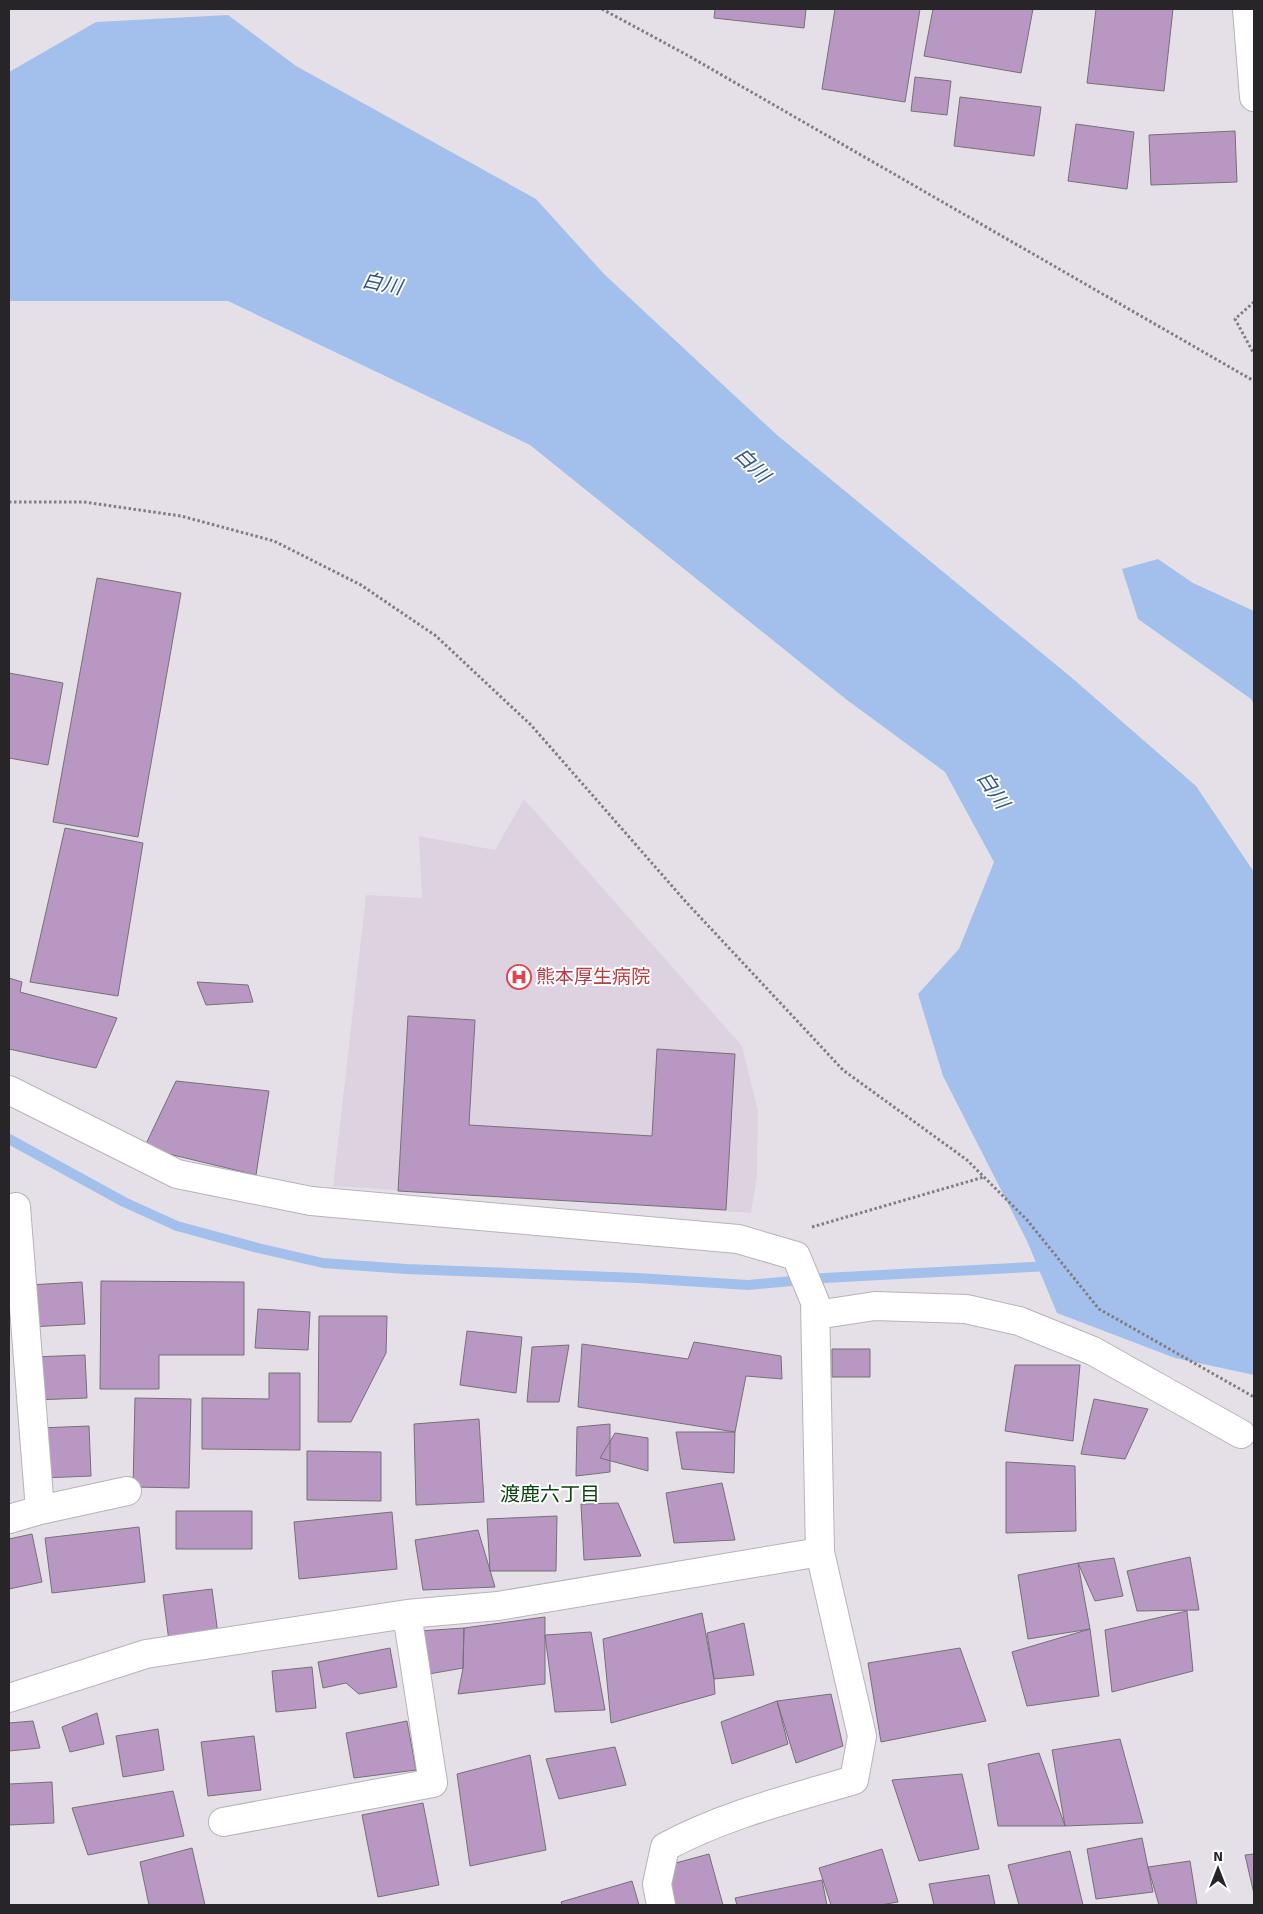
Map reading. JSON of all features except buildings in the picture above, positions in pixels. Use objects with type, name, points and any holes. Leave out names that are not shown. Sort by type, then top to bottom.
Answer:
[{"type":"street","points":[[1247,9],[1254,97]]},
{"type":"street","points":[[9,1090],[177,1174],[311,1200],[738,1239],[784,1252],[815,1308],[820,1552],[862,1736],[854,1780],[746,1813],[695,1831],[665,1847],[657,1884],[660,1905]]},
{"type":"street","points":[[16,1207],[40,1510]]},
{"type":"street","points":[[815,1308],[884,1306],[966,1309],[1019,1321],[1093,1351],[1241,1434]]},
{"type":"street","points":[[9,1519],[40,1510],[127,1491]]},
{"type":"street","points":[[9,1698],[146,1654],[407,1614],[498,1606],[820,1552]]},
{"type":"street","points":[[223,1822],[433,1783],[407,1614]]},
{"type":"path","points":[[602,9],[687,55],[1254,380]]},
{"type":"path","points":[[1254,302],[1235,319],[1254,354]]},
{"type":"path","points":[[9,502],[84,502],[181,516],[274,541],[361,585],[436,636],[531,725],[686,902],[843,1070],[967,1160],[1026,1220],[1100,1309],[1254,1397]]},
{"type":"path","points":[[784,1252],[807,1229],[984,1177]]},
{"type":"shaded area","name":"熊本厚生病院","points":[[524,799],[742,1046],[758,1111],[757,1177],[751,1213],[333,1186],[366,895],[422,898],[419,836],[495,850]]},
{"type":"water","name":"白川","points":[[228,15],[296,66],[536,199],[604,274],[777,435],[1072,678],[1196,786],[1254,872],[1254,1375],[1175,1358],[1057,1313],[1027,1241],[943,1076],[918,994],[959,949],[994,862],[945,772],[847,700],[530,445],[228,301],[9,301],[9,72],[96,22]]},
{"type":"water","points":[[1158,559],[1193,583],[1254,611],[1254,705],[1251,699],[1138,619],[1122,569]]},
{"type":"waterway","points":[[9,1139],[124,1202],[177,1226],[323,1263],[406,1269],[638,1278],[748,1285],[824,1278],[1050,1266]]},
{"type":"place","name":"熊本厚生病院","points":[[519,977]]},
{"type":"district","name":"渡鹿六丁目","points":[[550,1494]]}]
